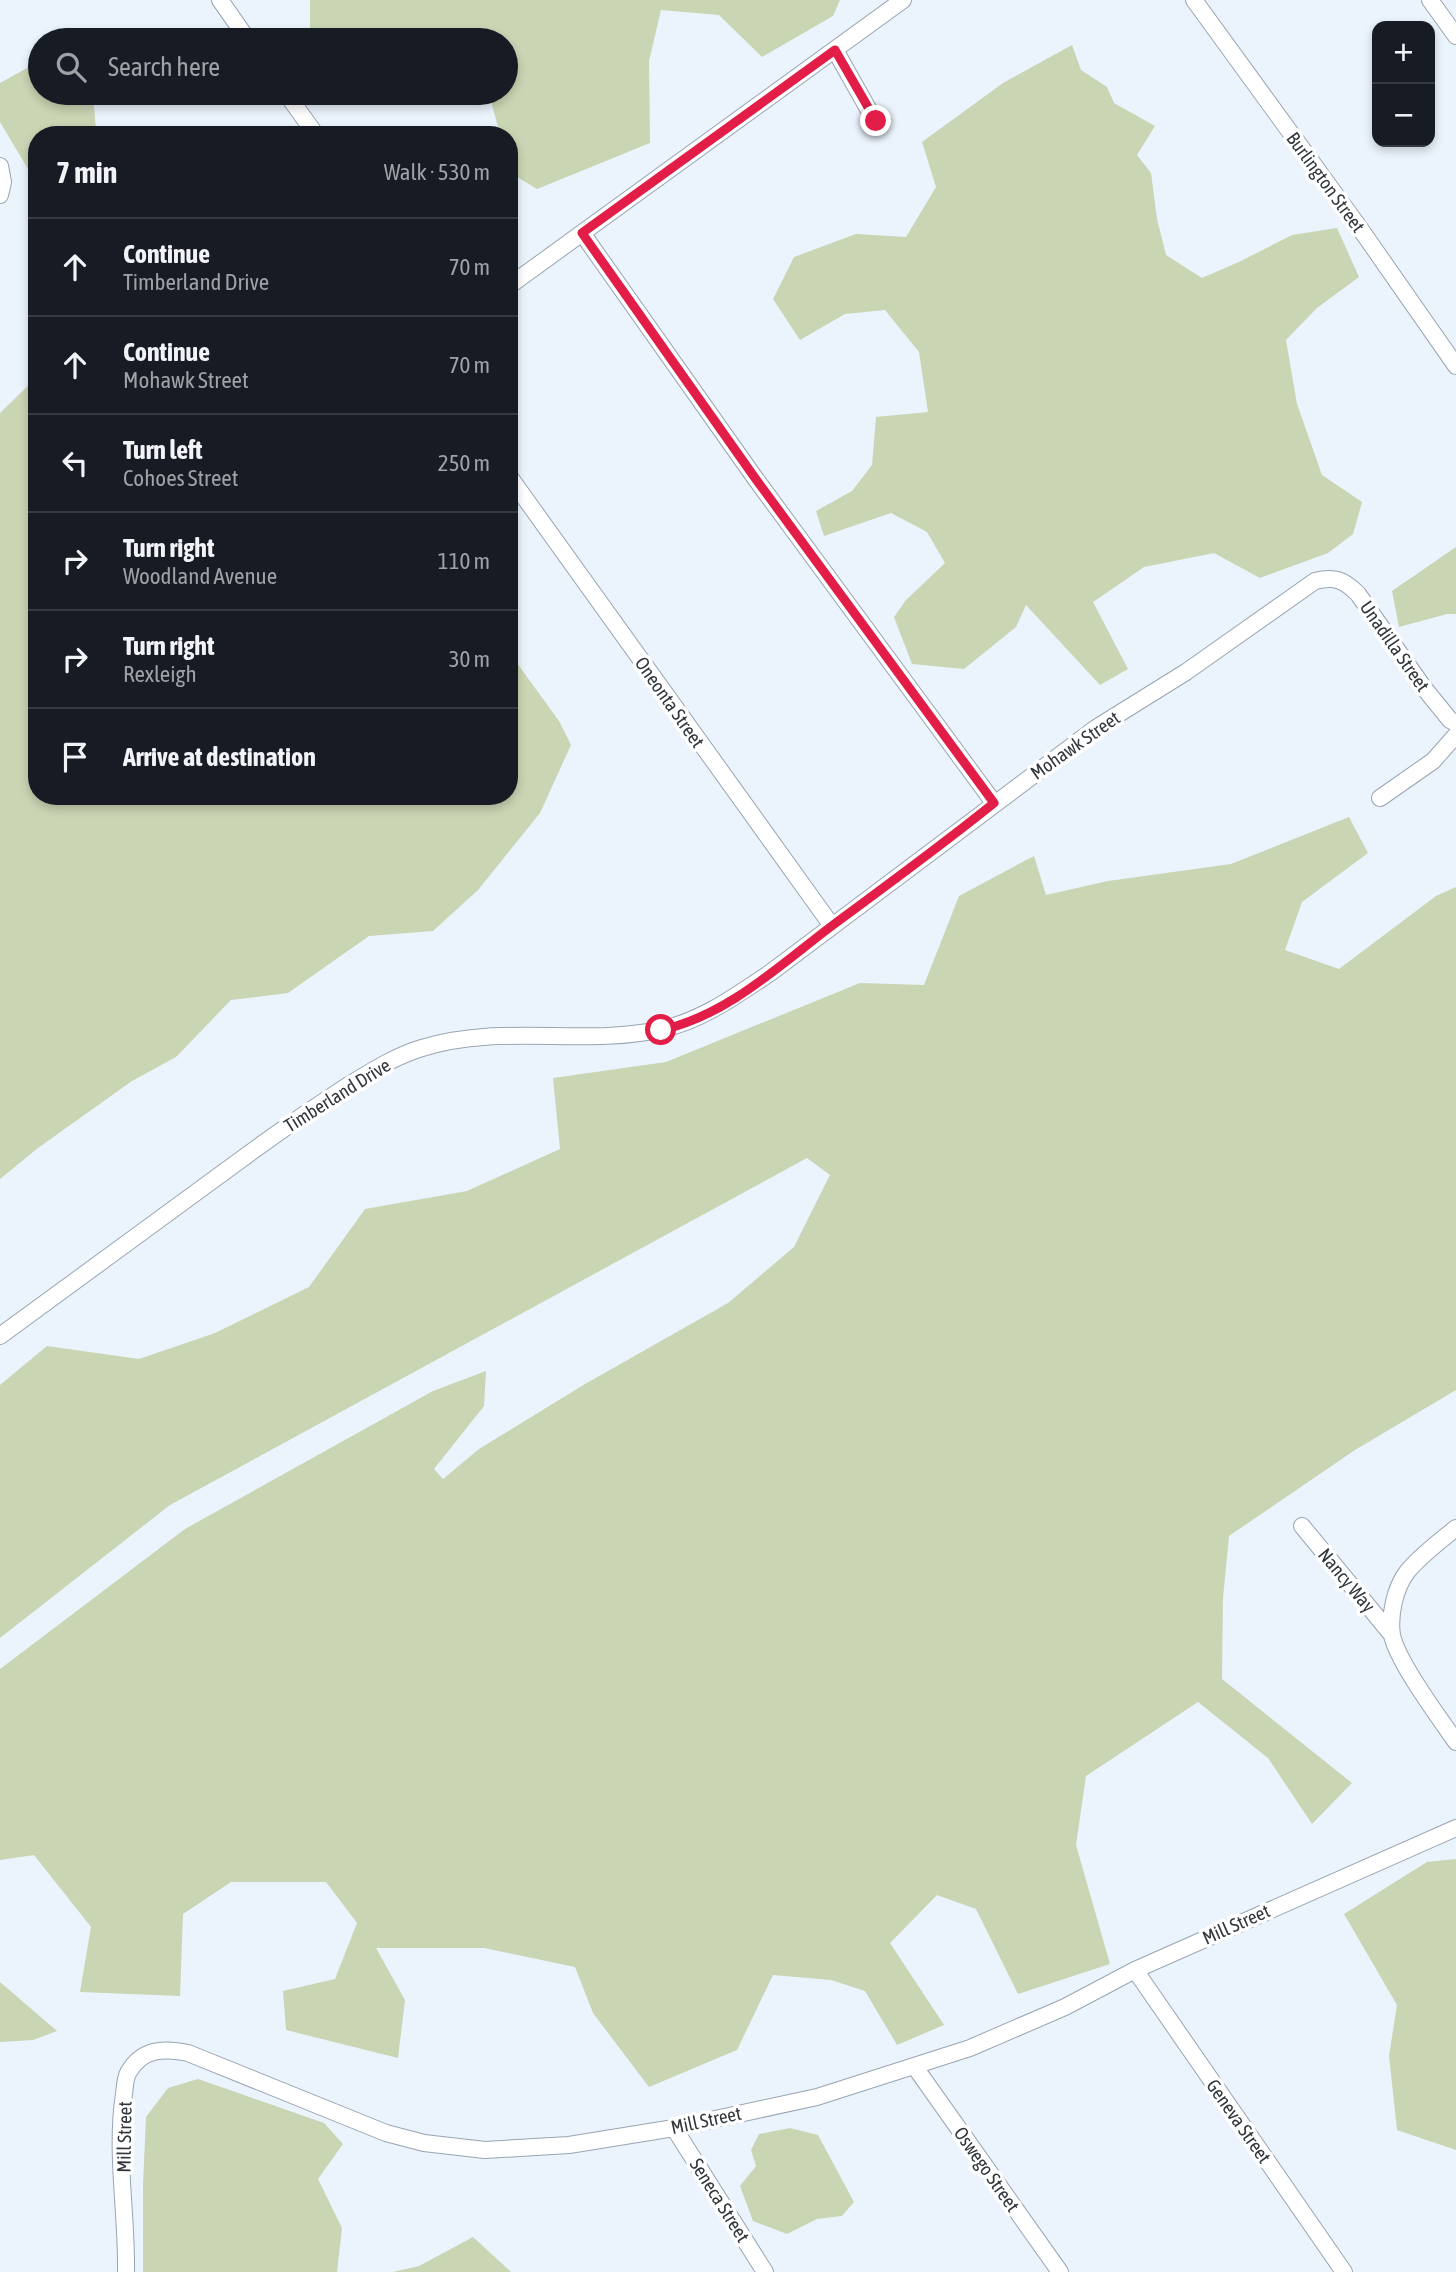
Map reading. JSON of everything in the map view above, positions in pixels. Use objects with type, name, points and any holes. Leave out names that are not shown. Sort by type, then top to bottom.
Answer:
[{"type":"street","points":[[220,0],[240,28]]},
{"type":"street","points":[[518,279],[903,0]]},
{"type":"street","name":"Burlington Street","points":[[1194,0],[1456,366]]},
{"type":"street","points":[[1430,0],[1456,36]]},
{"type":"street","points":[[835,50],[876,121]]},
{"type":"street","points":[[295,105],[310,126]]},
{"type":"street","points":[[0,166],[3,183],[0,195]]},
{"type":"street","points":[[582,233],[755,478],[994,803]]},
{"type":"street","name":"Oneonta Street","points":[[518,489],[832,926]]},
{"type":"street","name":"Mohawk Street","points":[[832,926],[1096,728],[1185,672],[1315,581],[1328,578]]},
{"type":"street","name":"Unadilla Street","points":[[1328,578],[1346,582],[1358,594],[1424,688],[1450,720],[1456,723]]},
{"type":"street","points":[[1380,798],[1433,761],[1456,735]]},
{"type":"street","name":"Timberland Drive","points":[[0,1336],[304,1114],[389,1060],[422,1047],[486,1036],[606,1036],[666,1029],[696,1018],[736,996],[832,926]]},
{"type":"street","name":"Nancy Way","points":[[1302,1526],[1392,1635],[1398,1652],[1456,1742]]},
{"type":"street","points":[[1392,1635],[1392,1614],[1397,1593],[1406,1574],[1424,1554],[1456,1528]]},
{"type":"street","name":"Mill Street","points":[[127,2272],[121,2110],[128,2074],[139,2059],[153,2050],[169,2049],[188,2053],[386,2133],[424,2143],[485,2150],[569,2145],[674,2128],[817,2097],[970,2048],[1053,2012],[1135,1970],[1456,1828]]},
{"type":"street","name":"Geneva Street","points":[[1135,1970],[1344,2272]]},
{"type":"street","name":"Oswego Street","points":[[915,2067],[1060,2272]]},
{"type":"street","name":"Seneca Street","points":[[674,2128],[765,2272]]},
{"type":"green space","points":[[310,0],[840,0],[833,16],[762,57],[719,15],[661,10],[649,61],[650,143],[537,189],[518,177],[518,126],[498,126],[492,105],[518,105],[518,28],[310,28]]},
{"type":"green space","points":[[1072,45],[1081,70],[1107,87],[1114,103],[1155,126],[1137,155],[1151,173],[1157,219],[1166,255],[1202,278],[1292,235],[1337,228],[1359,277],[1317,308],[1286,340],[1297,404],[1322,475],[1362,502],[1353,534],[1328,553],[1260,578],[1214,553],[1144,567],[1093,602],[1128,669],[1100,685],[1026,605],[1016,627],[964,669],[912,664],[894,617],[906,600],[945,563],[927,532],[891,513],[824,536],[816,511],[852,491],[872,465],[876,417],[928,412],[919,352],[885,310],[845,314],[800,340],[773,299],[794,257],[856,234],[906,237],[936,187],[922,142],[1003,83]]},
{"type":"green space","points":[[28,68],[28,105],[94,105],[96,126],[28,126],[28,169],[0,122],[0,83]]},
{"type":"green space","points":[[28,386],[28,805],[518,805],[518,664],[559,721],[571,745],[540,813],[478,890],[433,931],[369,936],[288,993],[231,1000],[176,1057],[132,1081],[38,1148],[0,1179],[0,413]]},
{"type":"green space","points":[[1456,547],[1456,614],[1399,627],[1392,591]]},
{"type":"green space","points":[[1349,817],[1368,853],[1302,902],[1285,950],[1339,969],[1436,896],[1456,887],[1456,1390],[1355,1450],[1229,1536],[1223,1598],[1222,1679],[1352,1783],[1312,1824],[1268,1758],[1198,1702],[1086,1776],[1076,1845],[1110,1964],[1018,1994],[976,1909],[937,1895],[890,1943],[944,2025],[897,2045],[865,1991],[831,1980],[773,1975],[737,2050],[649,2087],[593,2013],[575,1967],[484,1948],[376,1948],[405,2000],[398,2058],[286,2030],[283,1991],[335,1979],[357,1923],[326,1882],[231,1882],[183,1914],[180,1996],[80,1992],[91,1927],[34,1855],[0,1860],[0,1669],[185,1529],[433,1391],[486,1371],[484,1406],[434,1469],[443,1479],[479,1449],[585,1384],[728,1303],[794,1247],[830,1175],[807,1158],[170,1505],[0,1638],[0,1385],[47,1346],[139,1359],[215,1333],[309,1287],[365,1209],[467,1191],[560,1149],[553,1078],[666,1062],[860,983],[924,985],[959,896],[1034,856],[1046,895],[1108,881],[1231,864]]},
{"type":"green space","points":[[1456,1859],[1456,2150],[1397,2130],[1389,2056],[1397,2005],[1344,1914],[1427,1862]]},
{"type":"green space","points":[[0,1982],[57,2031],[33,2040],[0,2042]]},
{"type":"green space","points":[[198,2079],[324,2123],[343,2144],[318,2179],[342,2228],[337,2272],[143,2272],[146,2117],[168,2088]]},
{"type":"green space","points":[[790,2128],[818,2135],[854,2202],[842,2216],[817,2219],[787,2234],[753,2221],[740,2186],[756,2166],[751,2150],[759,2134]]},
{"type":"green space","points":[[473,2237],[511,2272],[393,2272],[419,2266]]},
{"type":"route","points":[[661,1030],[696,1018],[770,973],[944,844],[994,803],[755,478],[582,233],[835,50],[876,121]]}]
